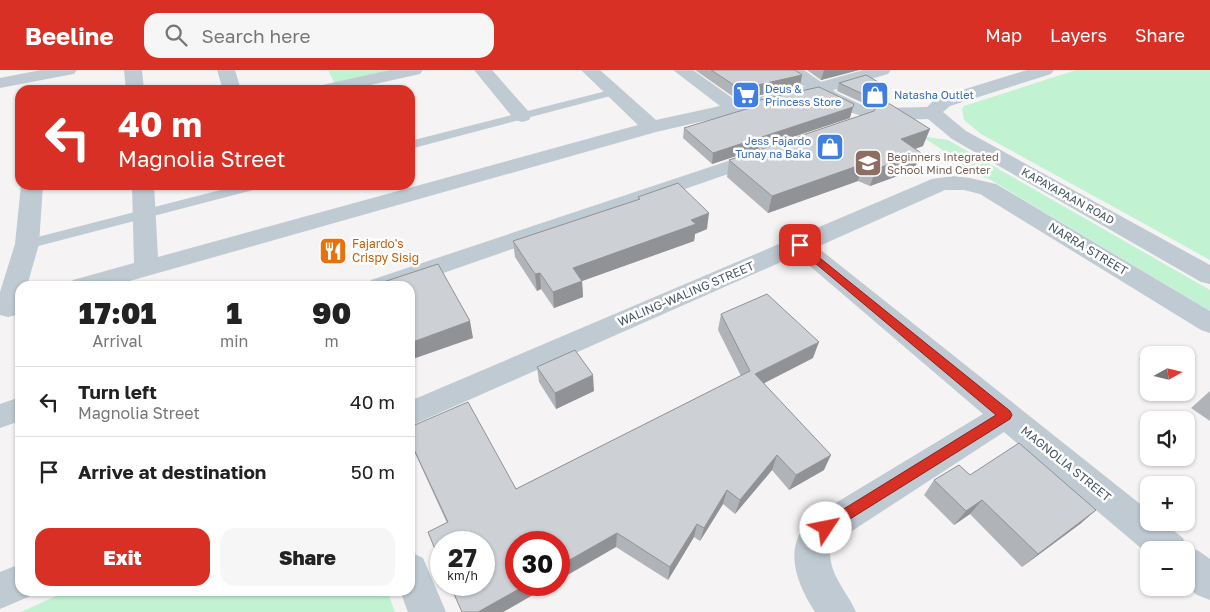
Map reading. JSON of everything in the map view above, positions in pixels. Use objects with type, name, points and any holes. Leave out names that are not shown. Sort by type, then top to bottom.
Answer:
[{"type":"street","points":[[0,83],[41,82],[68,70]]},
{"type":"street","points":[[133,70],[134,85]]},
{"type":"street","points":[[226,70],[230,85]]},
{"type":"street","points":[[322,85],[414,70]]},
{"type":"street","points":[[483,70],[522,116]]},
{"type":"street","points":[[590,70],[652,127]]},
{"type":"street","points":[[682,70],[733,108]]},
{"type":"street","points":[[792,70],[845,104],[879,113],[933,113],[938,105],[943,102],[1045,70]]},
{"type":"street","points":[[100,281],[652,127],[819,88],[882,70]]},
{"type":"street","points":[[842,128],[861,122],[862,110]]},
{"type":"street","name":"KAPAYAPAAN ROAD","points":[[933,113],[947,128],[1210,276]]},
{"type":"street","points":[[395,281],[786,148]]},
{"type":"street","name":"WALING-WALING STREET","points":[[415,412],[940,184],[964,182]]},
{"type":"street","name":"NARRA STREET","points":[[964,182],[988,189],[1210,323]]},
{"type":"street","points":[[16,281],[27,244],[32,190]]},
{"type":"street","points":[[144,190],[146,213],[146,268]]},
{"type":"street","name":"MAGNOLIA STREET","points":[[800,245],[1159,541]]},
{"type":"street","points":[[9,307],[15,286]]},
{"type":"street","points":[[0,416],[15,411]]},
{"type":"street","points":[[837,612],[819,584],[813,566],[812,551],[816,538],[839,518],[1006,415]]},
{"type":"street","points":[[1195,570],[1210,582]]},
{"type":"street","points":[[415,583],[426,612]]},
{"type":"street","points":[[0,591],[15,584]]},
{"type":"lane","points":[[415,144],[614,92]]},
{"type":"lane","points":[[27,244],[236,190]]},
{"type":"green space","points":[[328,70],[399,70],[335,84]]},
{"type":"green space","points":[[1076,70],[1210,70],[1210,260],[981,134],[964,120],[962,109],[964,106]]},
{"type":"green space","points":[[921,136],[948,140],[1210,290],[1210,311],[989,179],[965,171],[941,149]]},
{"type":"green space","points":[[56,596],[389,596],[395,612],[21,612]]},
{"type":"building","points":[[711,70],[795,70],[802,75],[740,89]]},
{"type":"building","points":[[866,75],[887,87],[863,94],[839,83]]},
{"type":"building","points":[[819,87],[854,104],[853,107],[713,153],[684,128],[756,106],[751,102]]},
{"type":"building","points":[[878,103],[890,104],[930,129],[901,139],[921,153],[876,169],[863,164],[772,196],[729,160],[874,111]]},
{"type":"building","points":[[678,183],[709,213],[691,220],[696,224],[573,268],[582,281],[553,292],[540,273],[535,274],[513,241],[640,199],[638,197]]},
{"type":"building","points":[[438,264],[470,321],[415,341],[415,281],[386,281]]},
{"type":"building","points":[[767,294],[819,342],[755,374],[831,455],[796,475],[777,455],[740,500],[727,490],[704,528],[697,524],[670,567],[617,533],[570,560],[570,531],[505,531],[506,596],[478,612],[462,612],[455,596],[495,596],[495,531],[430,531],[448,522],[415,452],[415,425],[468,402],[516,489],[750,371],[721,314]]},
{"type":"building","points":[[575,350],[593,375],[555,393],[537,367]]},
{"type":"building","points":[[1019,443],[1096,510],[1038,554],[982,500],[966,511],[934,480],[959,465],[970,475]]},
{"type":"place","name":"Deus & Princess Store","points":[[746,95]]},
{"type":"place","name":"Natasha Outlet","points":[[875,95]]},
{"type":"place","name":"Jess Fajardo Tunay na Baka","points":[[830,147]]},
{"type":"place","name":"Beginners Integrated School Mind Center","points":[[868,163]]},
{"type":"place","name":"Fajardo's Crispy Sisig","points":[[333,251]]},
{"type":"route","points":[[800,245],[1006,415],[839,518],[826,528]]}]
